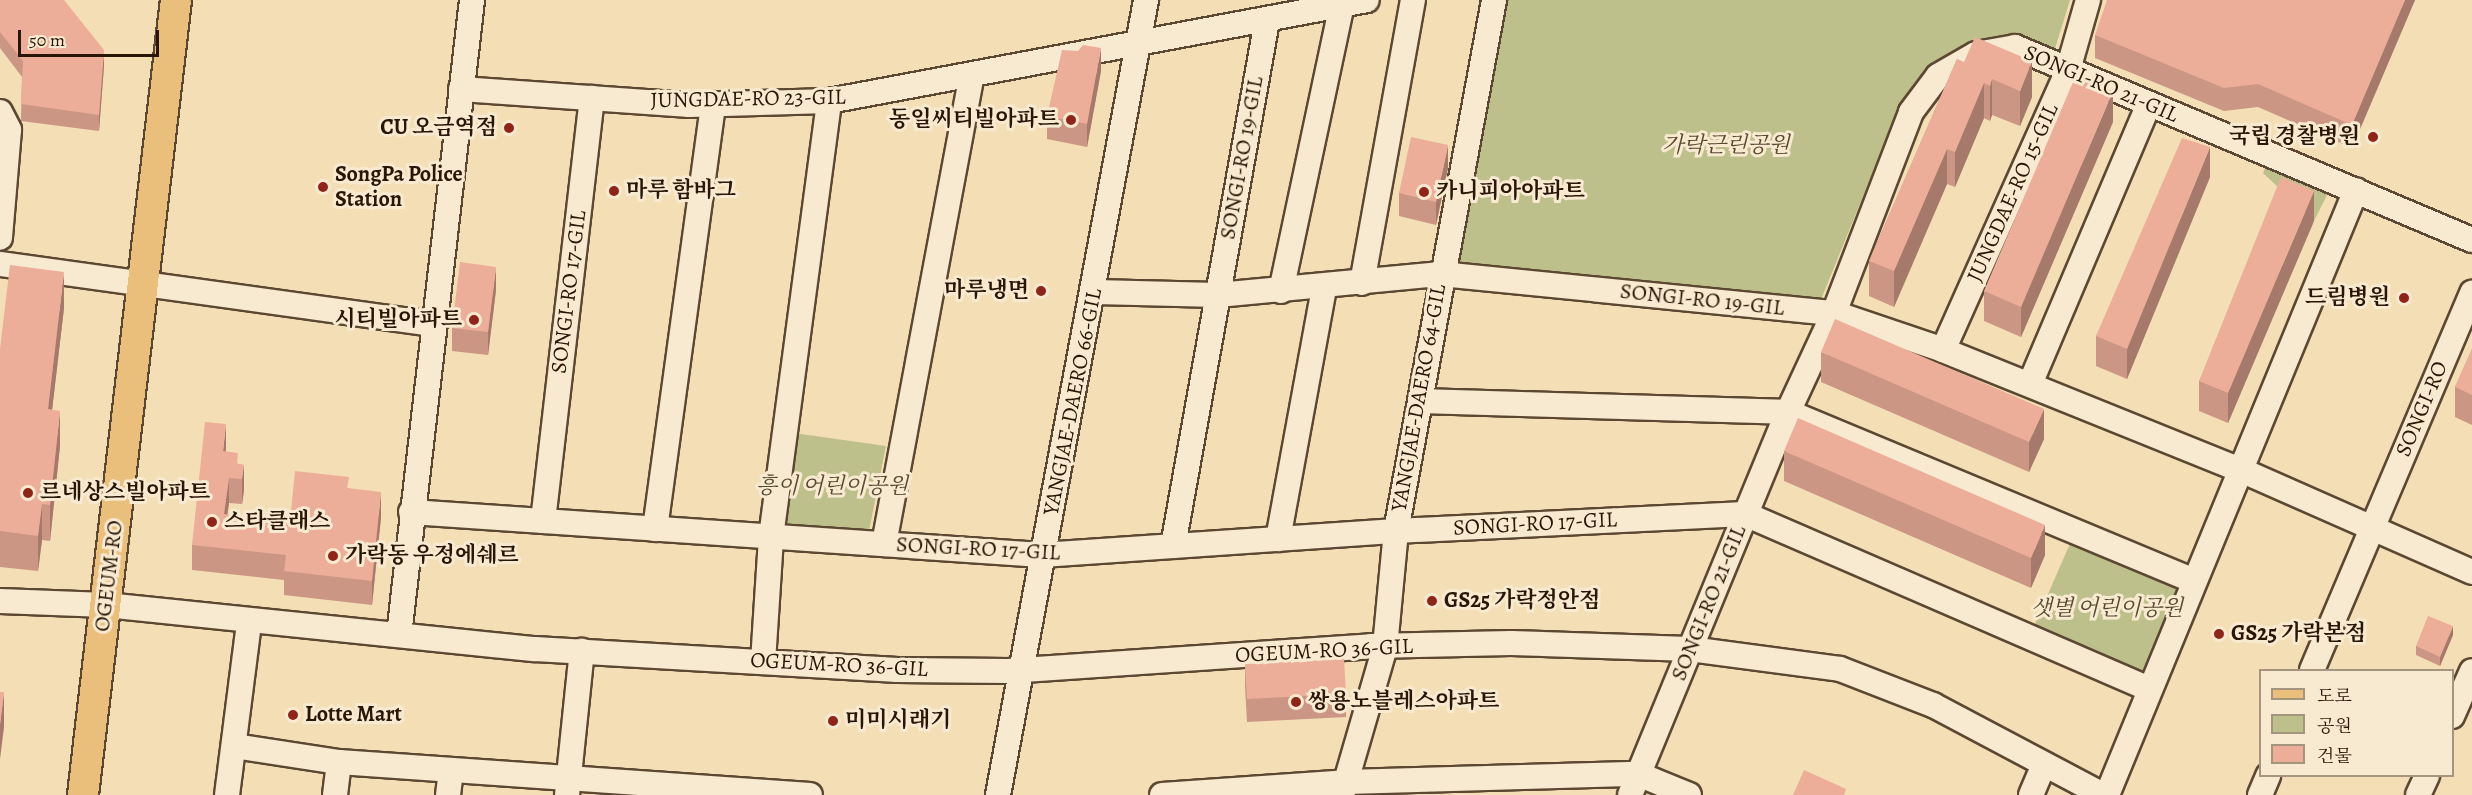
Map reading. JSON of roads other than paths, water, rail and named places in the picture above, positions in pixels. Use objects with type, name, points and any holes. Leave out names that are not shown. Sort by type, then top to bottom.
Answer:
[{"type":"main road","name":"OGEUM-RO","points":[[83,795],[176,0]]},
{"type":"street","points":[[399,635],[411,512],[472,0]]},
{"type":"street","name":"YANGJAE-DAERO 66-GIL","points":[[998,795],[1019,670],[1095,292],[1146,0]]},
{"type":"street","points":[[1138,44],[1367,0]]},
{"type":"street","points":[[1362,283],[1413,0]]},
{"type":"street","name":"YANGJAE-DAERO 64-GIL","points":[[1344,788],[1385,647],[1396,531],[1423,401],[1441,274],[1494,0]]},
{"type":"street","name":"JUNGDAE-RO 15-GIL","points":[[1943,350],[2068,70],[2088,0]]},
{"type":"street","points":[[1281,291],[1342,5]]},
{"type":"street","name":"SONGI-RO 19-GIL","points":[[1173,546],[1267,21]]},
{"type":"street","name":"JUNGDAE-RO 23-GIL","points":[[461,90],[712,104],[829,101],[1138,44]]},
{"type":"street","name":"SONGI-RO 21-GIL","points":[[1634,784],[1788,412],[1834,313],[1911,112],[1938,76],[1976,54],[2015,47],[2472,240]]},
{"type":"street","name":"SONGI-RO 17-GIL","points":[[884,544],[972,75]]},
{"type":"street","name":"SONGI-RO 17-GIL","points":[[543,521],[592,98]]},
{"type":"street","points":[[763,662],[771,537],[829,101]]},
{"type":"street","points":[[655,529],[712,104]]},
{"type":"street","points":[[2030,384],[2149,104]]},
{"type":"street","points":[[0,112],[9,130],[0,238]]},
{"type":"street","points":[[2240,470],[2356,190]]},
{"type":"street","points":[[0,264],[143,286],[434,324]]},
{"type":"street","name":"SONGI-RO 19-GIL","points":[[1095,292],[1218,295],[1324,288],[1441,274],[1834,313],[1943,350],[2030,384],[2372,525]]},
{"type":"street","points":[[1278,539],[1324,288]]},
{"type":"street","name":"SONGI-RO","points":[[2312,669],[2472,293]]},
{"type":"street","points":[[1423,401],[1788,412],[2194,581]]},
{"type":"street","name":"OGEUM-RO 36-GIL","points":[[0,601],[106,605],[249,623],[582,651],[763,662],[1019,670],[1385,647],[1510,643],[1690,649],[1840,669],[1934,705],[2043,767],[2105,795],[2240,470]]},
{"type":"street","name":"SONGI-RO 17-GIL","points":[[411,512],[1042,555],[1396,531],[1745,514],[2150,689]]},
{"type":"street","points":[[2372,525],[2472,572]]},
{"type":"street","points":[[228,795],[249,623]]},
{"type":"street","points":[[567,787],[582,651]]},
{"type":"street","points":[[2454,712],[2472,671]]},
{"type":"street","points":[[234,746],[339,762],[451,771],[567,787],[810,795]]},
{"type":"street","points":[[335,795],[339,762]]},
{"type":"street","points":[[2031,795],[2043,767]]},
{"type":"street","points":[[448,795],[451,771]]},
{"type":"street","points":[[2260,795],[2268,777]]},
{"type":"street","points":[[1162,795],[1344,788],[1634,784],[1689,795]]},
{"type":"place","name":"동일씨티빌아파트","points":[[1071,120]]},
{"type":"place","name":"CU 오금역점","points":[[509,128]]},
{"type":"place","name":"국립 경찰병원","points":[[2373,137]]},
{"type":"place","name":"SongPa Police Station","points":[[323,187]]},
{"type":"place","name":"마루 함바그","points":[[614,191]]},
{"type":"place","name":"카니피아아파트","points":[[1424,192]]},
{"type":"place","name":"마루냉면","points":[[1041,291]]},
{"type":"place","name":"드림병원","points":[[2404,298]]},
{"type":"place","name":"시티빌아파트","points":[[474,320]]},
{"type":"place","name":"르네상스빌아파트","points":[[28,493]]},
{"type":"place","name":"스타클래스","points":[[212,522]]},
{"type":"place","name":"가락동 우정에쉐르","points":[[333,556]]},
{"type":"place","name":"GS25 가락정안점","points":[[1432,601]]},
{"type":"place","name":"GS25 가락본점","points":[[2219,634]]},
{"type":"place","name":"쌍용노블레스아파트","points":[[1296,702]]},
{"type":"place","name":"Lotte Mart","points":[[293,715]]},
{"type":"place","name":"미미시래기","points":[[833,721]]},
{"type":"park label","name":"가락근린공원","points":[[1726,146]]},
{"type":"park label","name":"흥이 어린이공원","points":[[832,487]]},
{"type":"park label","name":"샛별 어린이공원","points":[[2107,609]]}]
